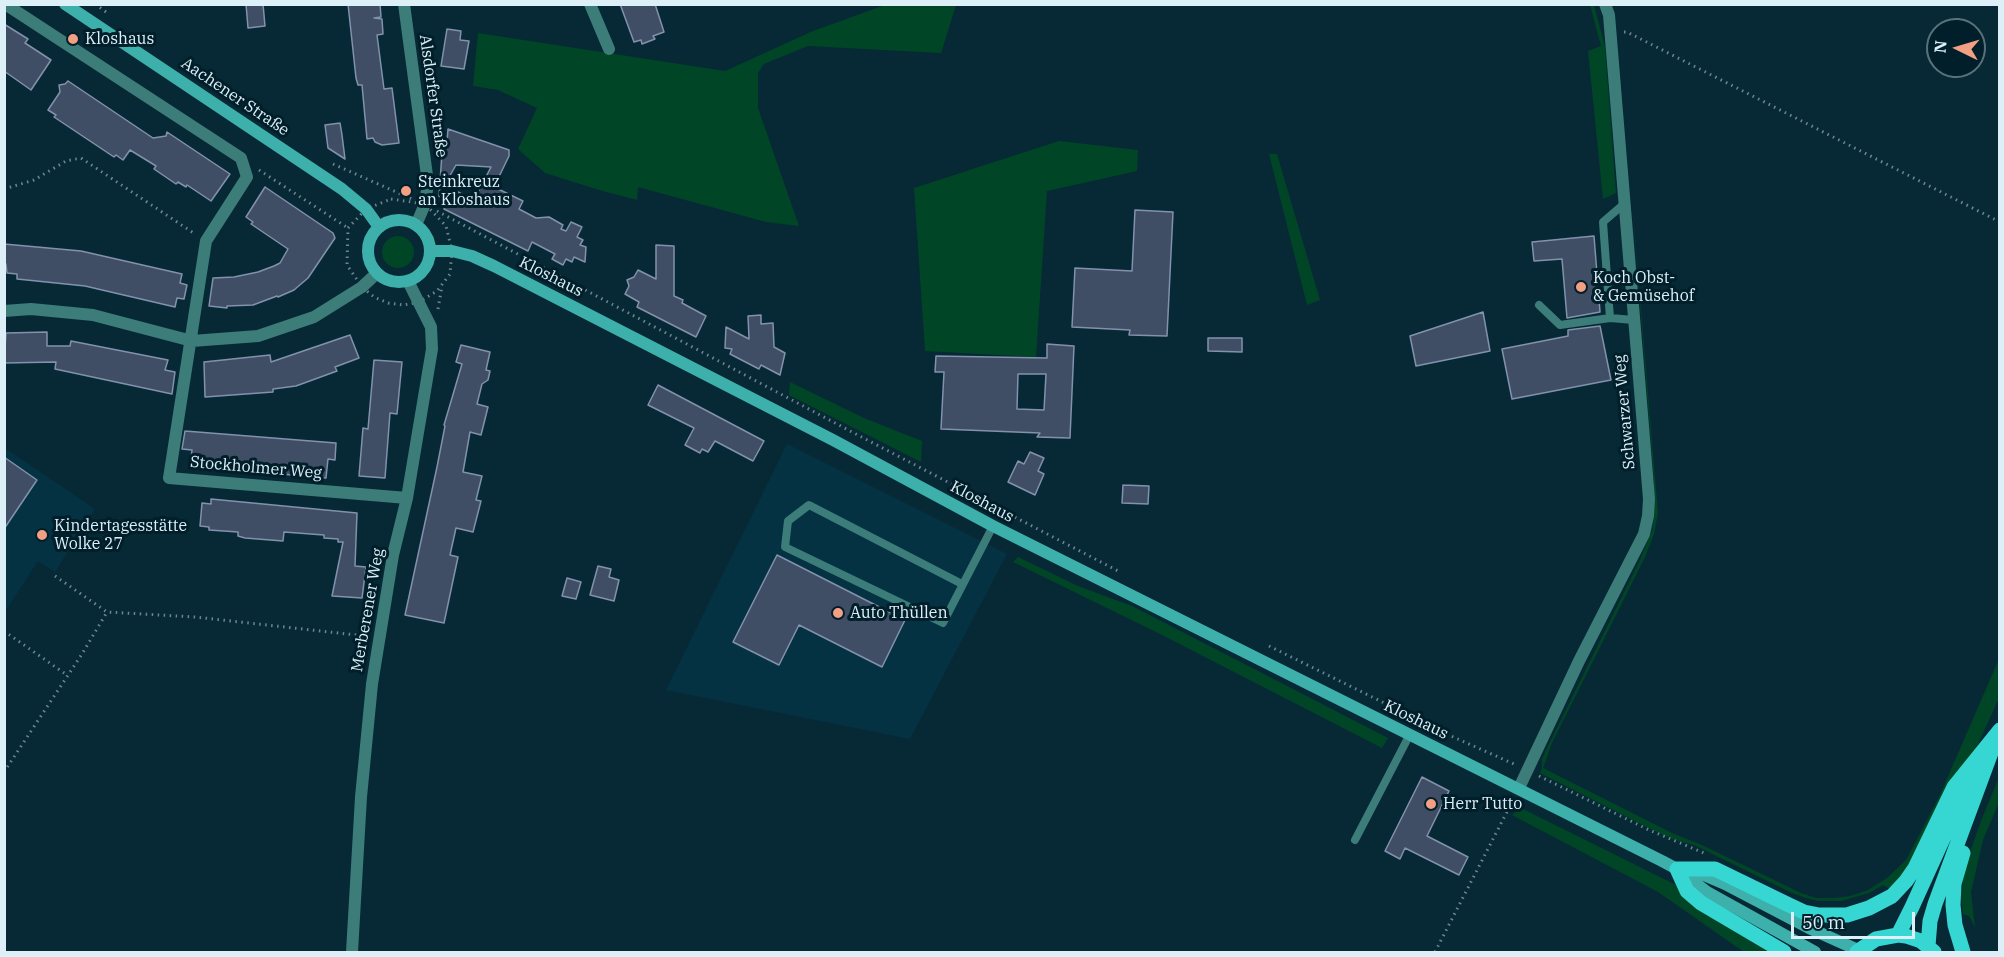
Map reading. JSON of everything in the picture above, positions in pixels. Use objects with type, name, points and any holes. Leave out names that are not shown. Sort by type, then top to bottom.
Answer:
[{"type":"main road","name":"Aachener Straße","points":[[65,4],[342,189],[366,209],[379,227]]},
{"type":"main road","points":[[407,221],[416,225],[428,241],[430,251],[428,261],[424,270],[408,281],[391,282],[377,273],[370,265],[368,244],[379,227],[388,222],[407,221]]},
{"type":"main road","name":"Kloshaus","points":[[430,251],[453,251],[472,256],[494,266],[833,440],[993,526],[1677,869]]},
{"type":"main road","points":[[1677,869],[1716,870],[1804,912],[1819,915],[1847,915],[1869,909],[1892,896],[1906,881],[1915,868],[1954,787],[1998,735]]},
{"type":"main road","points":[[1898,935],[1967,786],[1998,735]]},
{"type":"main road","points":[[1931,949],[1931,915],[1998,735]]},
{"type":"main road","points":[[1963,952],[1955,925],[1954,884],[1968,836],[1996,766],[1998,735]]},
{"type":"main road","points":[[1677,869],[1704,875],[1725,884],[1858,951],[1876,939],[1898,935],[1914,938],[1931,949]]},
{"type":"main road","points":[[1677,869],[1687,891],[1701,903],[1784,952]]},
{"type":"main road","points":[[1677,869],[1707,892],[1815,952]]},
{"type":"street","points":[[5,4],[241,158],[247,177],[206,241],[192,341]]},
{"type":"street","name":"Alsdorfer Straße","points":[[404,4],[428,183],[425,204],[416,225]]},
{"type":"street","points":[[590,4],[609,49]]},
{"type":"street","name":"Schwarzer Weg","points":[[1519,788],[1644,534],[1649,499],[1609,15],[1605,4]]},
{"type":"street","points":[[4,311],[31,309],[93,315],[192,341],[258,336],[314,317],[362,287],[377,273]]},
{"type":"street","name":"Merberener Weg","points":[[352,952],[361,797],[372,684],[393,555],[407,498],[432,349],[431,327],[408,281]]},
{"type":"street","name":"Stockholmer Weg","points":[[192,341],[181,395],[169,478],[407,498]]},
{"type":"lane","points":[[1610,318],[1603,222],[1624,204]]},
{"type":"lane","points":[[1539,305],[1560,325],[1610,318],[1634,320]]},
{"type":"lane","points":[[963,584],[809,505],[788,521],[785,547],[943,623],[993,526]]},
{"type":"lane","points":[[1355,840],[1409,736]]},
{"type":"path","points":[[1610,35],[1627,32],[2000,222]]},
{"type":"path","points":[[4,189],[34,180],[66,161],[81,158],[206,241]]},
{"type":"path","points":[[241,158],[348,228]]},
{"type":"path","points":[[419,302],[404,305],[388,303],[374,297],[362,287],[347,265],[348,228],[366,209],[390,199],[425,204],[1123,574]]},
{"type":"path","points":[[55,576],[107,612],[195,617],[379,638]]},
{"type":"path","points":[[4,772],[107,612]]},
{"type":"path","points":[[4,631],[67,675]]},
{"type":"path","points":[[1260,642],[1664,838],[1693,847],[1714,857]]},
{"type":"path","points":[[1435,952],[1519,788]]},
{"type":"shaded area","points":[[787,444],[1007,554],[910,739],[666,690]]},
{"type":"shaded area","name":"Kindertagesstätte Wolke 27","points":[[5,448],[95,509],[55,572],[38,561],[5,612]]},
{"type":"green space","points":[[885,5],[956,5],[941,53],[808,46],[764,64],[758,73],[758,108],[799,226],[766,222],[638,187],[637,200],[545,173],[518,149],[537,108],[498,90],[473,86],[478,33],[725,71],[813,31]]},
{"type":"green space","points":[[1590,5],[1594,5],[1605,47],[1616,193],[1603,199],[1588,51],[1601,46]]},
{"type":"green space","points":[[1059,141],[1138,150],[1137,171],[1047,191],[1036,357],[925,351],[914,188]]},
{"type":"green space","points":[[1269,154],[1277,154],[1320,300],[1307,305]]},
{"type":"green space","points":[[1630,176],[1658,513],[1654,534],[1645,557],[1552,743],[1543,768],[1672,833],[1801,893],[1816,898],[1850,896],[1868,890],[1887,878],[1906,860],[1939,797],[1999,659],[1999,698],[1979,742],[1910,869],[1890,889],[1883,885],[1869,893],[1841,901],[1818,901],[1806,898],[1694,845],[1672,839],[1540,773],[1542,759],[1548,746],[1639,562],[1652,531],[1654,518],[1654,481]]},
{"type":"green space","points":[[398,236],[409,241],[414,252],[409,263],[398,268],[387,263],[382,252],[387,241]]},
{"type":"green space","points":[[790,382],[864,418],[922,441],[921,462],[789,395]]},
{"type":"green space","points":[[1018,557],[1078,586],[1132,606],[1388,738],[1382,748],[1162,635],[1013,562]]},
{"type":"green space","points":[[1999,777],[1999,802],[1983,840],[1971,892],[1975,927],[1969,916],[1963,914],[1961,897],[1963,880],[1968,858]]},
{"type":"green space","points":[[1521,808],[1676,885],[1773,952],[1744,952],[1658,892],[1512,815]]},
{"type":"building","points":[[246,4],[263,4],[265,26],[248,28]]},
{"type":"building","points":[[348,4],[380,4],[381,17],[374,18],[382,19],[383,34],[377,35],[384,89],[392,88],[399,143],[382,145],[375,142],[373,138],[367,139],[362,85],[358,85],[356,78]]},
{"type":"building","points":[[620,4],[655,4],[664,32],[653,36],[655,39],[642,44],[641,40],[634,42]]},
{"type":"building","points":[[4,24],[28,39],[25,43],[51,60],[31,90],[4,71]]},
{"type":"building","points":[[447,29],[461,31],[460,40],[469,41],[464,69],[441,66]]},
{"type":"building","points":[[68,81],[153,138],[166,136],[167,132],[230,174],[211,201],[187,185],[186,187],[178,182],[176,184],[154,169],[156,166],[130,150],[123,160],[116,155],[114,157],[54,117],[56,115],[48,110],[60,92],[59,85]]},
{"type":"building","points":[[340,123],[345,159],[328,148],[325,125]]},
{"type":"building","points":[[448,129],[509,150],[509,156],[494,187],[523,201],[519,209],[536,218],[549,217],[563,225],[561,229],[566,231],[571,222],[582,227],[577,237],[583,240],[580,245],[586,247],[585,262],[574,257],[572,262],[566,259],[563,265],[552,259],[555,254],[532,242],[528,251],[444,209],[448,201],[439,196],[442,153],[446,154]],"holes":[[[456,165],[491,167],[474,200],[454,190],[448,179]]]},
{"type":"building","points":[[265,187],[333,233],[335,238],[308,278],[294,290],[253,305],[227,306],[227,308],[209,306],[213,278],[234,277],[274,266],[280,263],[288,249],[251,224],[253,222],[246,217]]},
{"type":"building","points":[[1135,210],[1173,212],[1167,336],[1129,335],[1130,330],[1072,327],[1075,268],[1132,271]]},
{"type":"building","name":"Koch Obst- & Gemüsehof","points":[[1594,236],[1600,312],[1567,318],[1562,259],[1534,261],[1532,242]]},
{"type":"building","points":[[4,244],[81,251],[182,274],[180,283],[187,285],[184,299],[177,298],[175,307],[85,286],[17,279],[17,274],[7,273],[6,264],[4,265]]},
{"type":"building","points":[[656,245],[674,246],[674,296],[706,316],[696,337],[637,307],[639,302],[625,294],[629,286],[627,280],[634,277],[638,270],[656,279]]},
{"type":"building","points":[[1483,312],[1490,351],[1416,366],[1410,336]]},
{"type":"building","points":[[761,315],[761,324],[773,323],[774,347],[785,353],[780,375],[761,365],[759,369],[730,354],[732,349],[725,348],[726,327],[749,339],[748,316]]},
{"type":"building","points":[[1600,326],[1611,380],[1512,399],[1502,349],[1568,336],[1568,330]]},
{"type":"building","points":[[47,332],[47,346],[70,346],[71,341],[168,360],[165,370],[175,372],[172,394],[55,369],[56,362],[4,363],[6,333]]},
{"type":"building","points":[[350,335],[359,358],[335,367],[337,371],[296,386],[273,389],[273,392],[205,397],[204,362],[270,355],[271,362]]},
{"type":"building","points":[[1208,338],[1242,338],[1242,352],[1208,351]]},
{"type":"building","points":[[1047,344],[1074,346],[1070,438],[1037,437],[1040,433],[941,429],[944,372],[935,372],[936,356],[1047,358]],"holes":[[[1018,374],[1046,374],[1044,410],[1017,409]]]},
{"type":"building","points":[[461,345],[490,352],[486,370],[490,371],[488,380],[482,384],[477,404],[488,407],[481,435],[470,432],[463,472],[482,476],[476,500],[481,501],[473,532],[456,528],[450,555],[458,557],[444,623],[405,615],[444,425],[462,364],[456,362]]},
{"type":"building","points":[[374,360],[402,362],[397,414],[390,413],[385,478],[359,476],[363,428],[368,429]]},
{"type":"building","points":[[658,385],[764,441],[753,461],[715,441],[708,452],[702,449],[700,453],[685,445],[694,428],[648,405]]},
{"type":"building","points":[[185,431],[336,443],[335,460],[328,459],[326,478],[190,466],[192,450],[182,449]]},
{"type":"building","points":[[1030,452],[1044,458],[1038,471],[1044,474],[1035,495],[1008,482],[1018,461],[1024,464]]},
{"type":"building","points":[[4,457],[37,480],[4,529]]},
{"type":"building","points":[[1123,485],[1149,486],[1148,504],[1122,503]]},
{"type":"building","points":[[211,499],[357,513],[355,566],[366,567],[362,598],[332,596],[343,542],[338,542],[338,539],[324,538],[324,535],[284,532],[283,541],[245,538],[238,536],[238,532],[209,530],[209,527],[200,526],[202,503],[211,504]]},
{"type":"building","points":[[777,555],[905,620],[882,667],[799,625],[779,665],[733,642]]},
{"type":"building","points":[[598,566],[611,569],[609,577],[619,580],[614,601],[590,595]]},
{"type":"building","points":[[567,578],[581,582],[576,599],[562,596]]},
{"type":"building","points":[[1422,777],[1449,791],[1427,836],[1468,857],[1459,875],[1405,848],[1400,859],[1385,851]]},
{"type":"place","name":"Kloshaus","points":[[73,39]]},
{"type":"place","name":"Steinkreuz an Kloshaus","points":[[406,191]]},
{"type":"place","name":"Koch Obst- & Gemüsehof","points":[[1581,287]]},
{"type":"place","name":"Kindertagesstätte Wolke 27","points":[[42,535]]},
{"type":"place","name":"Auto Thüllen","points":[[838,613]]},
{"type":"place","name":"Herr Tutto","points":[[1431,804]]}]
